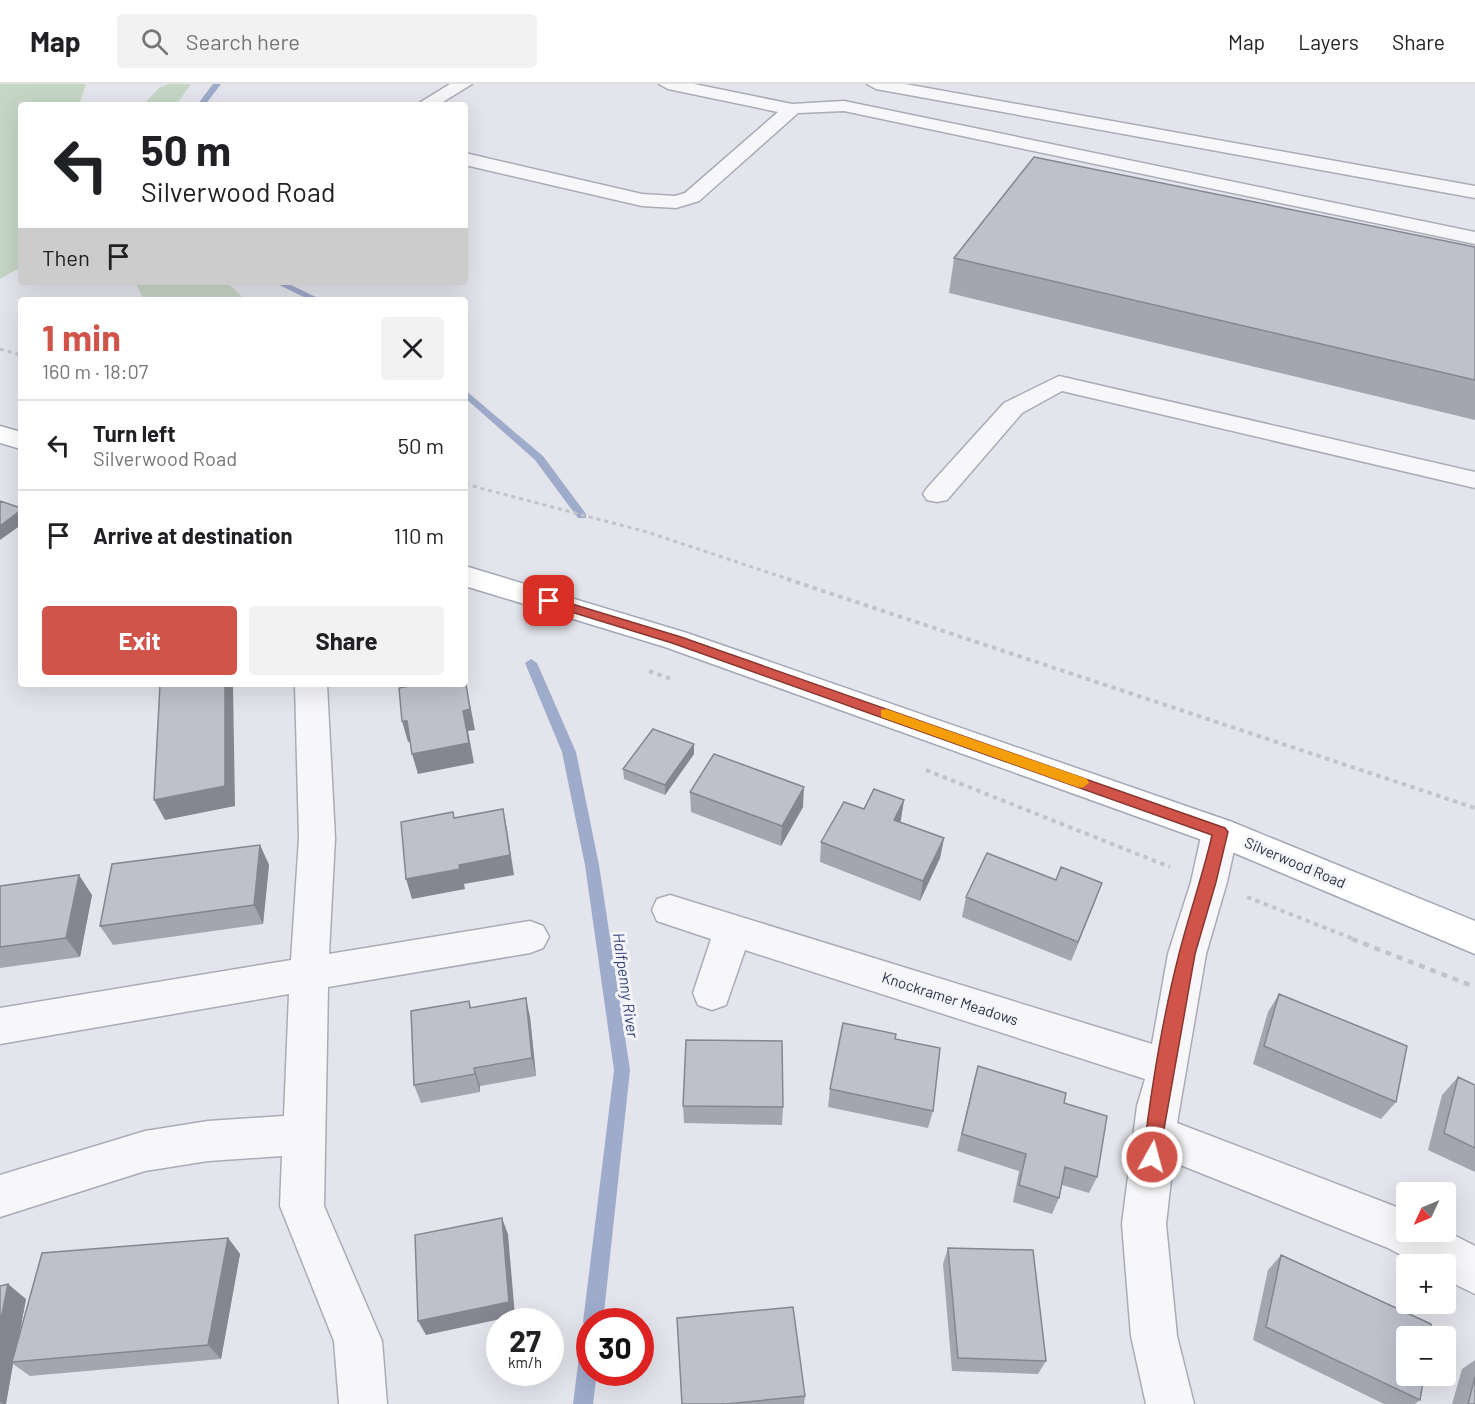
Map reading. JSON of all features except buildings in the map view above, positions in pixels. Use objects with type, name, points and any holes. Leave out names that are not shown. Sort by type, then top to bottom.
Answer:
[{"type":"main road","points":[[0,434],[18,440]]},
{"type":"main road","name":"Silverwood Road","points":[[468,577],[676,640],[1220,832],[1469,932]]},
{"type":"street","points":[[430,102],[463,84]]},
{"type":"street","points":[[668,84],[792,109],[809,106],[844,106],[1475,238]]},
{"type":"street","points":[[876,84],[1475,192]]},
{"type":"street","points":[[468,160],[642,200],[676,201],[692,197],[792,109]]},
{"type":"street","points":[[937,494],[1013,408],[1059,383],[1475,480]]},
{"type":"street","points":[[311,687],[317,838],[309,974],[302,1206],[358,1341],[363,1404]]},
{"type":"street","points":[[1170,1404],[1154,1336],[1144,1224],[1155,1135],[1187,954],[1209,882],[1220,832]]},
{"type":"street","name":"Knockramer Meadows","points":[[670,910],[1167,1068]]},
{"type":"street","points":[[712,993],[732,930]]},
{"type":"street","points":[[0,1026],[530,937]]},
{"type":"street","points":[[0,1196],[145,1151],[208,1141],[305,1135]]},
{"type":"street","points":[[1155,1135],[1402,1231],[1475,1271]]},
{"type":"path","points":[[0,349],[18,354]]},
{"type":"path","points":[[468,485],[647,532],[1475,808]]},
{"type":"path","points":[[646,670],[679,681]]},
{"type":"path","points":[[923,769],[1475,987]]},
{"type":"green space","points":[[0,84],[86,84],[80,102],[18,102],[18,269],[0,279]]},
{"type":"green space","points":[[168,84],[191,84],[178,102],[146,102],[159,88]]},
{"type":"green space","points":[[136,285],[230,285],[242,297],[142,297]]},
{"type":"waterway","name":"Halfpenny River","points":[[203,102],[217,84]]},
{"type":"waterway","name":"Halfpenny River","points":[[284,285],[310,297]]},
{"type":"waterway","name":"Halfpenny River","points":[[468,396],[539,458],[582,516]]},
{"type":"waterway","name":"Halfpenny River","points":[[531,663],[569,752],[592,865],[622,1070],[595,1308]]},
{"type":"waterway","name":"Halfpenny River","points":[[583,1404],[585,1386]]},
{"type":"slow traffic","points":[[886,714],[1082,783]]},
{"type":"route","points":[[549,601],[676,640],[1220,832],[1209,882],[1187,954],[1158,1106],[1152,1157]]}]
